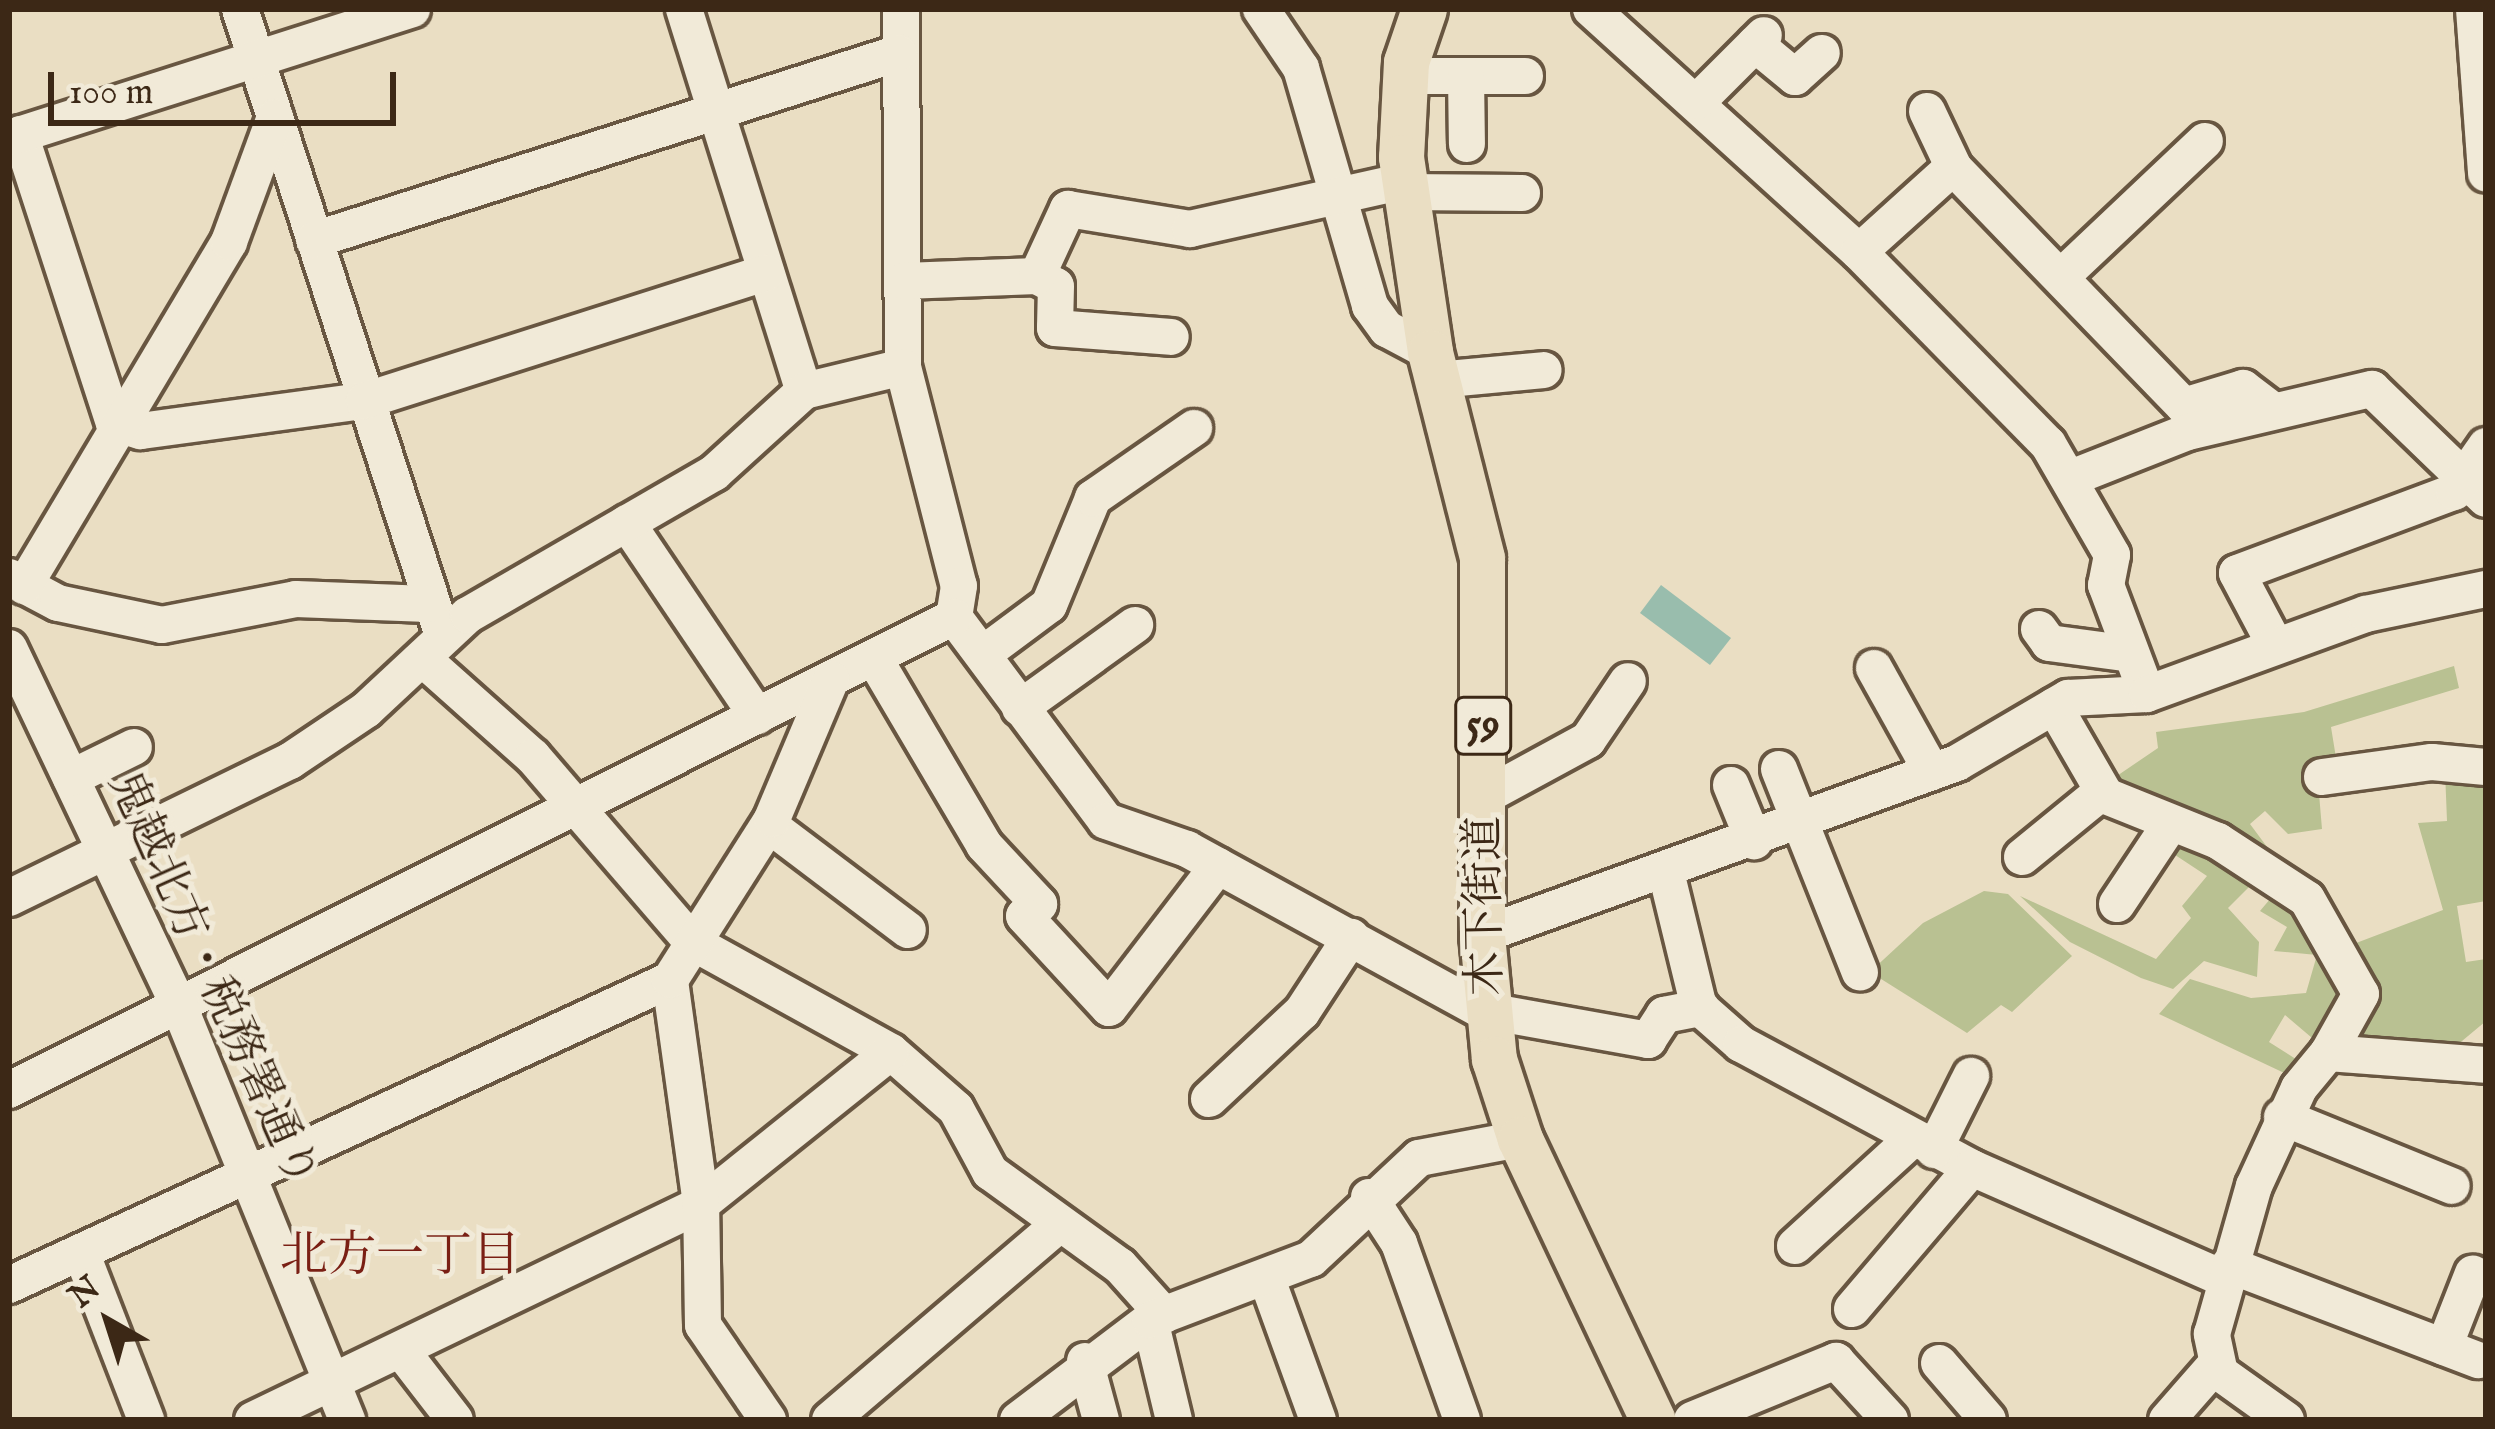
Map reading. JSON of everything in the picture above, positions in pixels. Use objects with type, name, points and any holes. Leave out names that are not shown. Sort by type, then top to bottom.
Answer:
[{"type":"main road","name":"木下街道","points":[[1424,9],[1404,76],[1404,186],[1433,366],[1482,559],[1482,935],[1488,1012],[1520,1139],[1653,1420]]},
{"type":"street","points":[[240,9],[364,401],[431,633],[692,943],[891,1052],[956,1109],[990,1172],[1057,1226],[1120,1266],[1157,1318],[1174,1420]]},
{"type":"street","points":[[114,424],[14,136],[412,9]]},
{"type":"street","points":[[683,9],[804,391]]},
{"type":"street","points":[[901,9],[903,367],[959,586],[954,617],[1106,821],[1218,866],[1488,1012],[1648,1040],[1664,1015],[1701,1009]]},
{"type":"street","points":[[1261,9],[1301,68],[1370,306],[1387,329],[1433,366],[1544,370]]},
{"type":"street","points":[[2474,9],[2486,174]]},
{"type":"street","points":[[1616,16],[1698,101],[1859,252],[2072,478],[2112,555],[2106,585],[2147,694]]},
{"type":"street","points":[[1698,101],[1759,39],[1795,77],[1822,53]]},
{"type":"street","points":[[314,240],[899,53]]},
{"type":"street","points":[[1404,76],[1525,76]]},
{"type":"street","points":[[1466,76],[1467,144]]},
{"type":"street","points":[[1927,111],[1955,170],[2184,406],[2243,388],[2273,411]]},
{"type":"street","points":[[274,117],[229,242],[16,581],[162,625],[296,598],[431,633]]},
{"type":"street","points":[[2061,277],[2204,140]]},
{"type":"street","points":[[1859,252],[1955,170]]},
{"type":"street","points":[[1037,276],[1068,209],[1190,229],[1404,186],[1522,193]]},
{"type":"street","points":[[114,424],[141,431],[364,401],[766,273]]},
{"type":"street","points":[[904,281],[1037,276],[1056,286],[1055,328],[1172,338]]},
{"type":"street","points":[[9,898],[108,856],[290,761],[431,633],[714,473],[804,391],[903,367]]},
{"type":"street","points":[[2072,478],[2273,411],[2372,388],[2475,489]]},
{"type":"street","points":[[983,653],[1049,605],[1093,498],[1194,428]]},
{"type":"street","points":[[2475,489],[2486,446]]},
{"type":"street","points":[[2274,643],[2237,572],[2455,492],[2475,489]]},
{"type":"street","points":[[627,523],[757,716]]},
{"type":"street","points":[[1482,935],[1667,876],[1932,772],[2054,706],[2147,694],[2274,643],[2486,589]]},
{"type":"street","points":[[9,1090],[954,617]]},
{"type":"street","points":[[1020,708],[1135,625]]},
{"type":"street","points":[[2039,628],[2049,643],[2132,654]]},
{"type":"street","name":"鬼越北方・税務署通り","points":[[9,648],[21,705],[71,778],[178,1006],[347,1420]]},
{"type":"street","points":[[874,658],[984,845],[1039,904],[1024,916],[1109,1008],[1218,866]]},
{"type":"street","points":[[1874,668],[1932,772]]},
{"type":"street","points":[[9,1285],[670,980],[769,825],[831,679]]},
{"type":"street","points":[[1485,796],[1588,740],[1628,681]]},
{"type":"street","points":[[2054,706],[2104,791],[2307,899],[2360,994],[2328,1053],[2282,1118],[2227,1272],[2216,1364],[2167,1420]]},
{"type":"street","points":[[71,778],[134,747]]},
{"type":"street","points":[[2322,777],[2432,762],[2486,767]]},
{"type":"street","points":[[1779,769],[1860,973]]},
{"type":"street","points":[[1731,785],[1754,842]]},
{"type":"street","points":[[2022,857],[2104,791]]},
{"type":"street","points":[[2117,904],[2171,823]]},
{"type":"street","points":[[769,825],[908,930]]},
{"type":"street","points":[[1667,876],[1701,1009],[1796,1079],[1923,1144],[1995,1170],[2227,1272],[2461,1354],[2473,1273]]},
{"type":"street","points":[[1208,1099],[1302,1012],[1351,937]]},
{"type":"street","points":[[670,980],[701,1204],[703,1324],[768,1420]]},
{"type":"street","points":[[2328,1053],[2471,1061],[2486,1031]]},
{"type":"street","points":[[253,1420],[404,1354],[701,1204],[891,1052]]},
{"type":"street","points":[[1795,1246],[1923,1144],[1971,1076]]},
{"type":"street","points":[[2282,1118],[2452,1186]]},
{"type":"street","points":[[1018,1420],[1085,1361],[1157,1318],[1268,1282],[1311,1258],[1369,1197],[1419,1157],[1520,1139]]},
{"type":"street","points":[[1852,1309],[1995,1170]]},
{"type":"street","points":[[1369,1197],[1399,1243],[1462,1420]]},
{"type":"street","points":[[830,1420],[1057,1226]]},
{"type":"street","points":[[81,1252],[146,1420]]},
{"type":"street","points":[[1268,1282],[1318,1420]]},
{"type":"street","points":[[404,1354],[455,1420]]},
{"type":"street","points":[[1085,1361],[1101,1420]]},
{"type":"street","points":[[1692,1420],[1835,1361],[1890,1420]]},
{"type":"street","points":[[1939,1363],[1988,1420]]},
{"type":"street","points":[[2216,1364],[2286,1420]]},
{"type":"shaded area","points":[[1661,585],[1731,638],[1710,665],[1640,613]]},
{"type":"shaded area","points":[[2454,666],[2459,688],[2331,727],[2337,764],[2317,770],[2322,829],[2288,834],[2265,811],[2250,824],[2273,855],[2266,860],[2108,782],[2158,748],[2156,732],[2304,712]]},
{"type":"shaded area","points":[[2445,771],[2486,775],[2486,901],[2457,906],[2466,962],[2486,959],[2486,1021],[2456,1046],[2341,1044],[2343,948],[2443,910],[2418,823],[2447,821]]},
{"type":"shaded area","points":[[2172,833],[2259,877],[2228,908],[2259,942],[2257,977],[2204,961],[2173,989],[2070,942],[2020,896],[2156,959],[2191,918],[2182,906],[2207,876],[2163,847]]},
{"type":"shaded area","points":[[1984,891],[2008,894],[2072,956],[2012,1012],[2001,1005],[1967,1033],[1870,972],[1923,923]]},
{"type":"shaded area","points":[[2276,892],[2301,905],[2350,995],[2318,1043],[2285,1015],[2269,1042],[2302,1063],[2295,1078],[2159,1014],[2190,979],[2251,998],[2306,993],[2317,955],[2274,951],[2287,927],[2260,911]]},
{"type":"district","name":"北方一丁目","points":[[400,1258]]}]
